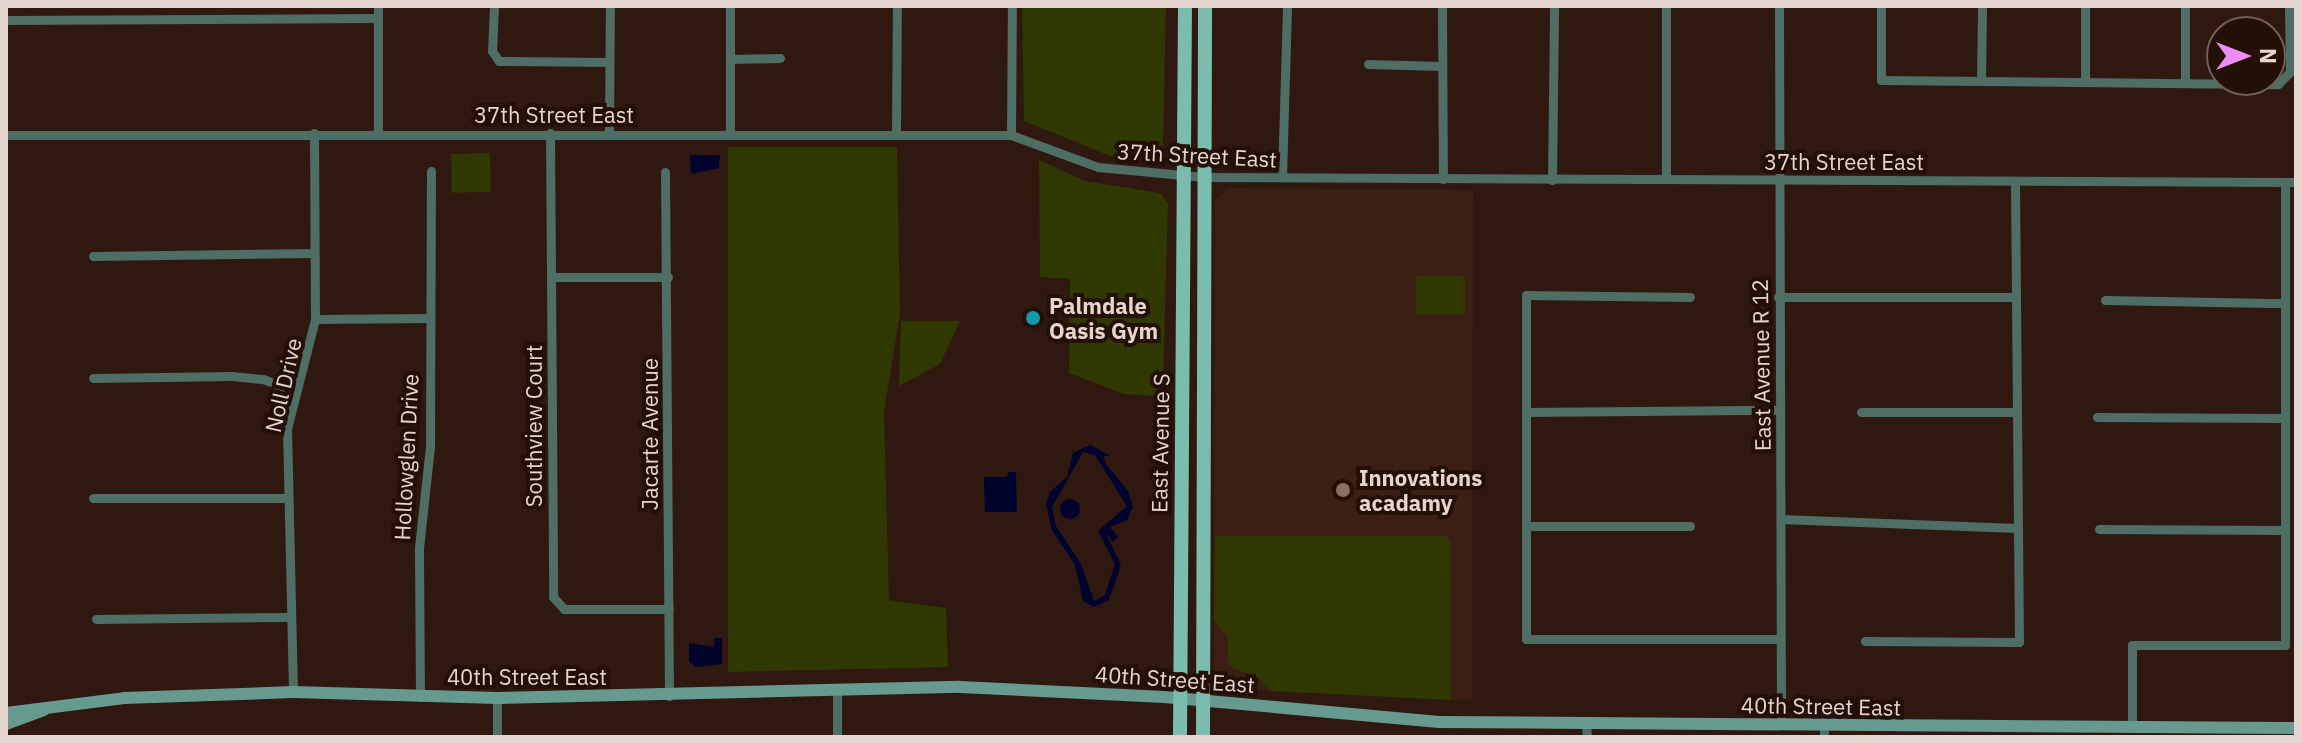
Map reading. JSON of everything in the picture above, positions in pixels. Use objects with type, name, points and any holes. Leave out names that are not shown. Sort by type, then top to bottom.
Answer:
[{"type":"main road","name":"East Avenue S","points":[[1180,737],[1185,6]]},
{"type":"main road","name":"East Avenue S","points":[[1203,737],[1205,6]]},
{"type":"main road","name":"40th Street East","points":[[6,713],[52,706],[293,692],[497,698],[984,687],[1586,731],[1781,724],[1824,731],[2296,728]]},
{"type":"main road","name":"40th Street East","points":[[6,724],[52,706]]},
{"type":"street","points":[[23,6],[23,20]]},
{"type":"street","points":[[378,6],[378,133]]},
{"type":"street","points":[[494,6],[492,51],[499,61],[609,62]]},
{"type":"street","points":[[609,134],[610,6]]},
{"type":"street","points":[[730,6],[730,134]]},
{"type":"street","points":[[896,134],[897,6]]},
{"type":"street","points":[[1011,135],[1012,6]]},
{"type":"street","points":[[1282,177],[1287,6]]},
{"type":"street","points":[[1442,6],[1443,179]]},
{"type":"street","points":[[1552,180],[1554,6]]},
{"type":"street","points":[[1666,6],[1666,179]]},
{"type":"street","name":"East Avenue R 12","points":[[1779,6],[1781,724]]},
{"type":"street","points":[[1881,6],[1881,80],[2085,79],[2278,84],[2290,72],[2289,6]]},
{"type":"street","points":[[1981,81],[1982,6]]},
{"type":"street","points":[[2085,6],[2085,79]]},
{"type":"street","points":[[2185,6],[2185,82]]},
{"type":"street","points":[[6,20],[378,18]]},
{"type":"street","points":[[730,59],[780,58]]},
{"type":"street","points":[[1368,64],[1442,66]]},
{"type":"street","name":"Noll Drive","points":[[293,692],[287,429],[296,391],[310,357],[315,319],[314,133]]},
{"type":"street","name":"Southview Court","points":[[550,133],[553,597],[564,609],[669,609]]},
{"type":"street","name":"37th Street East","points":[[6,135],[1011,135],[1098,167],[1204,177],[2291,182]]},
{"type":"street","name":"Hollowglen Drive","points":[[420,697],[419,548],[430,447],[431,171]]},
{"type":"street","name":"Jacarte Avenue","points":[[665,172],[669,696]]},
{"type":"street","points":[[1865,641],[2019,642],[2015,181]]},
{"type":"street","points":[[2132,727],[2132,645],[2285,645],[2285,303],[2291,182]]},
{"type":"street","points":[[93,256],[314,253]]},
{"type":"street","points":[[551,277],[668,277]]},
{"type":"street","points":[[1690,297],[1526,295],[1526,639],[1780,639]]},
{"type":"street","points":[[1778,297],[2016,297]]},
{"type":"street","points":[[2105,300],[2285,303]]},
{"type":"street","points":[[315,319],[430,318]]},
{"type":"street","points":[[93,378],[232,376],[263,379],[296,391]]},
{"type":"street","points":[[1526,412],[1779,410]]},
{"type":"street","points":[[1861,412],[2017,412]]},
{"type":"street","points":[[2097,417],[2285,418]]},
{"type":"street","points":[[93,498],[287,498]]},
{"type":"street","points":[[1781,519],[2017,528]]},
{"type":"street","points":[[1526,526],[1690,526]]},
{"type":"street","points":[[2099,529],[2285,530]]},
{"type":"street","points":[[96,619],[289,617]]},
{"type":"street","points":[[837,690],[837,737]]},
{"type":"street","points":[[497,698],[497,737]]},
{"type":"shaded area","name":"Innovations acadamy","points":[[1228,188],[1473,190],[1472,700],[1226,688],[1214,676],[1215,200]]},
{"type":"green space","points":[[1022,6],[1166,6],[1163,146],[1152,160],[1115,158],[1024,121]]},
{"type":"green space","points":[[728,147],[897,147],[900,314],[884,411],[889,600],[946,608],[948,667],[728,672]]},
{"type":"green space","points":[[490,153],[491,192],[452,193],[451,154]]},
{"type":"green space","points":[[1039,160],[1085,181],[1160,193],[1168,203],[1163,385],[1154,396],[1124,394],[1069,373],[1070,279],[1040,277]]},
{"type":"green space","points":[[1416,276],[1465,276],[1465,315],[1416,315]]},
{"type":"green space","points":[[901,321],[960,321],[940,364],[899,386]]},
{"type":"green space","points":[[1215,536],[1446,536],[1450,542],[1451,700],[1271,691],[1255,675],[1234,669],[1228,661],[1228,637],[1214,620]]},
{"type":"water","points":[[690,155],[720,155],[719,168],[691,174]]},
{"type":"water","points":[[1090,445],[1111,456],[1104,456],[1105,463],[1128,491],[1133,507],[1127,520],[1110,527],[1118,537],[1113,542],[1105,532],[1121,565],[1109,600],[1094,607],[1083,601],[1075,565],[1052,530],[1046,504],[1050,492],[1067,477],[1073,453]],"holes":[[[1083,452],[1095,455],[1127,506],[1098,531],[1115,564],[1105,595],[1094,601],[1081,564],[1056,526],[1052,507]]]},
{"type":"water","points":[[1008,472],[1016,472],[1017,512],[985,512],[984,477],[1007,477]]},
{"type":"water","points":[[1070,499],[1077,502],[1080,509],[1077,516],[1070,519],[1063,516],[1060,509],[1063,502]]},
{"type":"water","points":[[715,638],[722,638],[722,664],[696,667],[689,662],[689,643],[714,647]]},
{"type":"place","name":"Palmdale Oasis Gym","points":[[1033,318]]},
{"type":"place","name":"Innovations acadamy","points":[[1343,490]]}]
